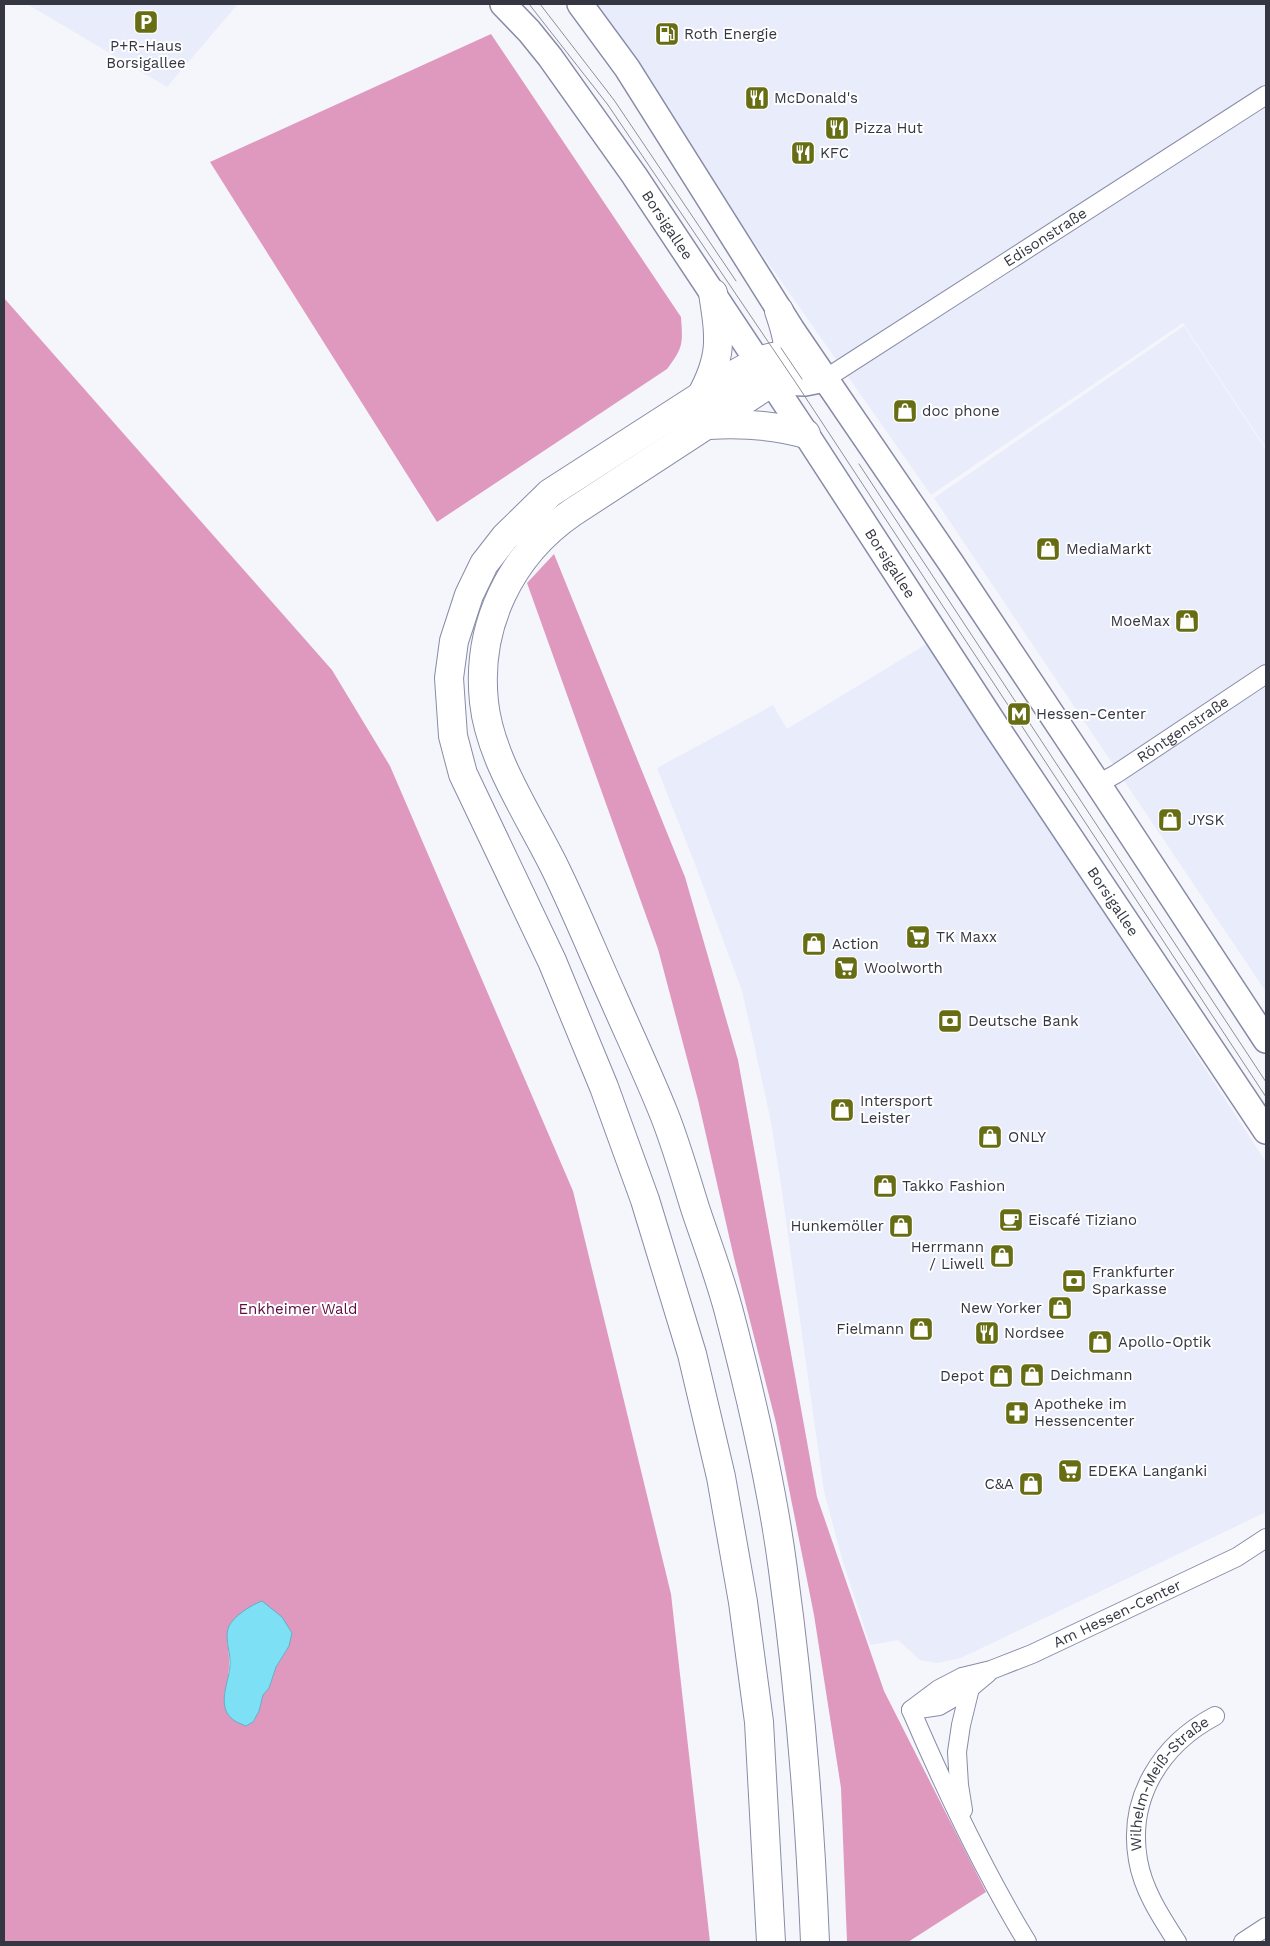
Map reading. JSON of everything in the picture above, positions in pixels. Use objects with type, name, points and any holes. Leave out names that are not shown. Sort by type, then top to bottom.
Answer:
[{"type":"highway","points":[[700,398],[712,377],[719,341],[714,293]]},
{"type":"highway","points":[[771,1942],[759,1722],[743,1602],[721,1477],[692,1354],[645,1200],[604,1088],[552,961],[463,774],[453,736],[450,708],[451,658],[460,619],[484,564],[505,537],[550,493],[735,374],[765,372],[784,366],[788,346],[787,334],[780,311]]},
{"type":"highway","points":[[787,357],[825,379]]},
{"type":"highway","points":[[765,372],[709,425],[561,520],[534,545],[505,588],[494,613],[484,656],[483,677],[484,704],[488,727],[506,772],[557,872],[665,1115],[730,1312],[762,1450],[783,1567],[802,1732],[812,1860],[815,1942]]},
{"type":"highway","points":[[709,425],[764,426],[806,434]]},
{"type":"main road","points":[[580,4],[627,68],[780,311],[951,563],[1266,1040]]},
{"type":"main road","name":"Borsigallee","points":[[506,6],[550,57],[634,175],[714,293],[995,725],[1266,1131]]},
{"type":"main road","points":[[765,372],[805,383],[825,379]]},
{"type":"street","name":"Edisonstraße","points":[[825,379],[1266,95]]},
{"type":"street","name":"Röntgenstraße","points":[[1098,784],[1266,674]]},
{"type":"street","name":"Am Hessen-Center","points":[[911,1710],[939,1689],[962,1677],[991,1670],[1032,1654],[1240,1554],[1266,1538]]},
{"type":"street","name":"Am Hessen-Center","points":[[1240,1554],[1266,1548]]},
{"type":"street","name":"Am Hessen-Center","points":[[911,1710],[939,1706],[970,1688],[991,1670]]},
{"type":"street","points":[[966,1830],[959,1785],[958,1752],[961,1725],[970,1688]]},
{"type":"street","points":[[911,1710],[938,1773],[966,1830],[1006,1908],[1027,1942]]},
{"type":"street","name":"Wilhelm-Meiß-Straße","points":[[1176,1942],[1156,1910],[1138,1861],[1135,1837],[1137,1815],[1143,1795],[1164,1757],[1183,1737],[1197,1726],[1216,1716]]},
{"type":"street","points":[[1243,1942],[1266,1927]]},
{"type":"shaded area","points":[[27,4],[238,4],[167,87]]},
{"type":"shaded area","points":[[587,4],[1266,4],[1266,448],[1183,323],[931,495]]},
{"type":"shaded area","points":[[1184,326],[1266,450],[1266,992],[934,498]]},
{"type":"shaded area","points":[[928,643],[1266,1162],[1266,1512],[961,1658],[937,1663],[920,1660],[898,1640],[870,1645],[842,1559],[824,1491],[771,1122],[742,991],[657,768],[773,705],[787,729]]},
{"type":"green space","points":[[491,34],[681,317],[682,340],[676,356],[667,369],[437,522],[210,162]]},
{"type":"green space","name":"Enkheimer Wald","points":[[4,298],[332,670],[390,766],[573,1191],[671,1594],[710,1942],[4,1942]],"holes":[[[282,1617],[289,1646],[276,1667],[269,1688],[262,1695],[259,1711],[253,1722],[224,1696],[229,1668],[227,1641]]]},
{"type":"green space","points":[[554,554],[685,877],[738,1060],[817,1497],[884,1691],[986,1892],[908,1942],[847,1942],[841,1788],[814,1615],[776,1423],[734,1258],[698,1100],[658,949],[527,583]]},
{"type":"water","points":[[262,1601],[282,1617],[292,1633],[289,1646],[276,1667],[269,1688],[263,1695],[259,1711],[253,1722],[246,1726],[231,1718],[225,1707],[224,1700],[230,1667],[227,1635],[229,1626],[235,1618],[248,1608]]},
{"type":"tram line","points":[[529,4],[608,105],[796,383],[1266,1097]]},
{"type":"tram line","points":[[540,4],[614,100],[736,281]]},
{"type":"tram line","points":[[781,348],[802,379]]},
{"type":"tram line","points":[[859,464],[1266,1082]]},
{"type":"place","name":"P+R-Haus Borsigallee","points":[[146,22]]},
{"type":"place","name":"Roth Energie","points":[[667,34]]},
{"type":"place","name":"McDonald's","points":[[757,98]]},
{"type":"place","name":"Pizza Hut","points":[[837,128]]},
{"type":"place","name":"KFC","points":[[803,153]]},
{"type":"place","name":"doc phone","points":[[905,411]]},
{"type":"place","name":"MediaMarkt","points":[[1048,549]]},
{"type":"place","name":"MoeMax","points":[[1187,621]]},
{"type":"place","name":"Hessen-Center","points":[[1019,714]]},
{"type":"place","name":"JYSK","points":[[1170,820]]},
{"type":"place","name":"TK Maxx","points":[[918,937]]},
{"type":"place","name":"Action","points":[[814,944]]},
{"type":"place","name":"Woolworth","points":[[846,968]]},
{"type":"place","name":"Deutsche Bank","points":[[950,1021]]},
{"type":"place","name":"Intersport Leister","points":[[842,1110]]},
{"type":"place","name":"ONLY","points":[[990,1137]]},
{"type":"place","name":"Takko Fashion","points":[[885,1186]]},
{"type":"place","name":"Eiscafé Tiziano","points":[[1011,1220]]},
{"type":"place","name":"Hunkemöller","points":[[901,1226]]},
{"type":"place","name":"Herrmann / Liwell","points":[[1002,1256]]},
{"type":"place","name":"Frankfurter Sparkasse","points":[[1074,1281]]},
{"type":"place","name":"New Yorker","points":[[1060,1308]]},
{"type":"place","name":"Fielmann","points":[[921,1329]]},
{"type":"place","name":"Nordsee","points":[[987,1333]]},
{"type":"place","name":"Apollo-Optik","points":[[1100,1342]]},
{"type":"place","name":"Deichmann","points":[[1032,1375]]},
{"type":"place","name":"Depot","points":[[1001,1376]]},
{"type":"place","name":"Apotheke im Hessencenter","points":[[1017,1413]]},
{"type":"place","name":"EDEKA Langanki","points":[[1070,1471]]},
{"type":"place","name":"C&A","points":[[1031,1484]]}]
